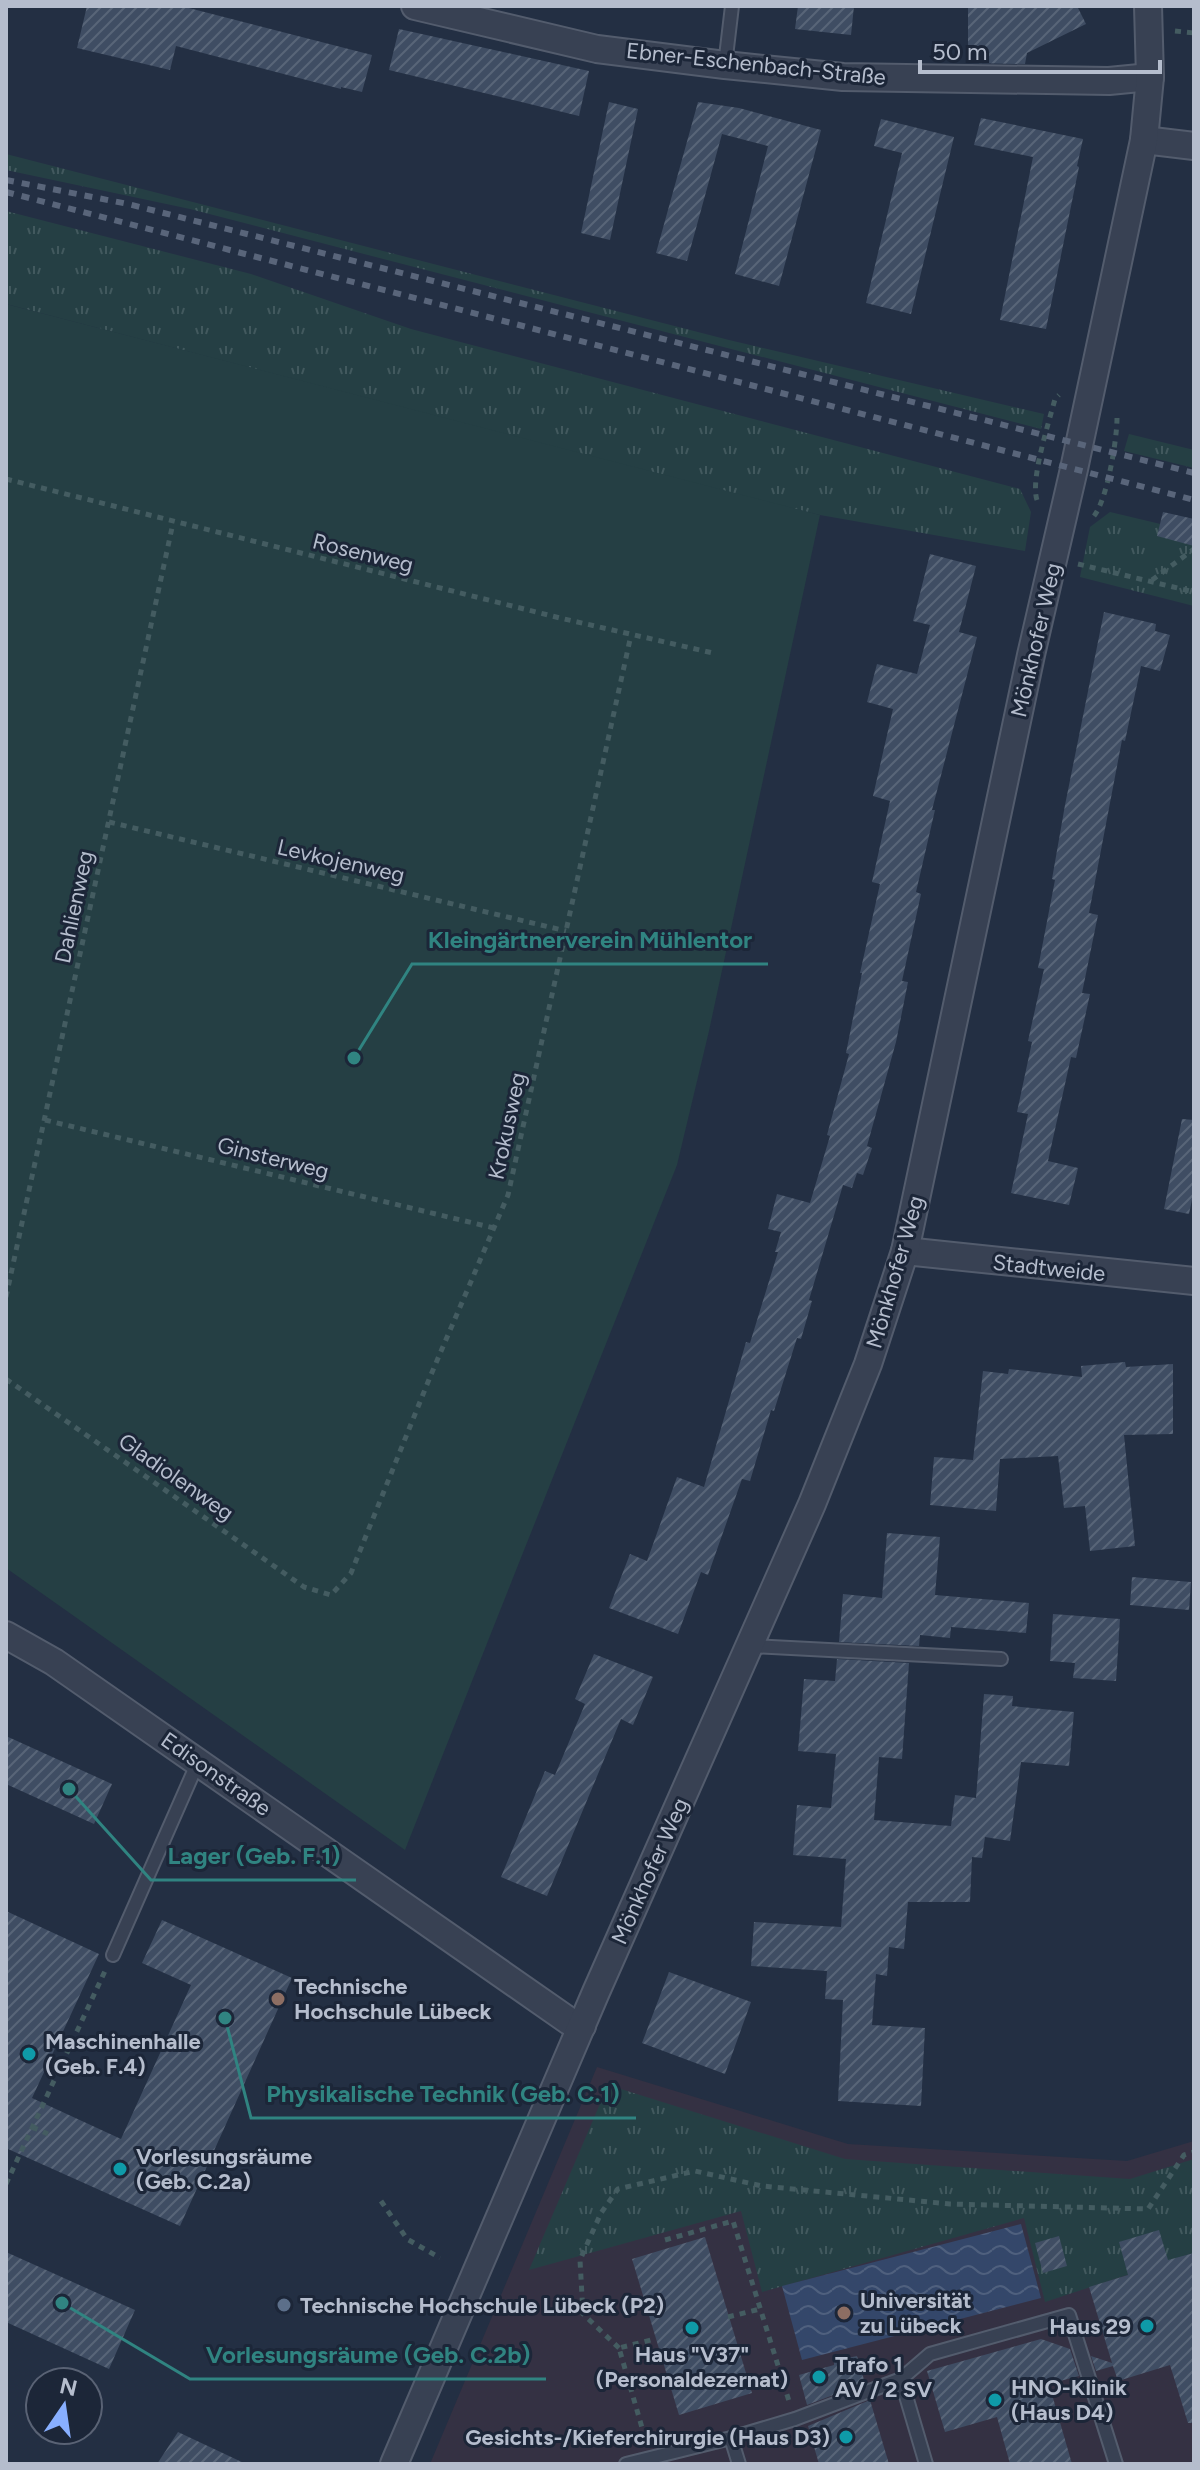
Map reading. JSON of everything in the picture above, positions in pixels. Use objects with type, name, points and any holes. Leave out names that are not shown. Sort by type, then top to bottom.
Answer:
[{"type":"street","name":"Ebner-Eschenbach-Straße","points":[[415,6],[597,49],[843,77],[1109,81],[1150,77]]},
{"type":"street","name":"Mönkhofer Weg","points":[[394,2464],[582,2026],[812,1504],[868,1364],[905,1251],[1144,140],[1150,77],[1148,6]]},
{"type":"street","points":[[1144,140],[1194,146]]},
{"type":"street","name":"Stadtweide","points":[[905,1251],[1194,1281]]},
{"type":"street","name":"Edisonstraße","points":[[6,1635],[54,1662],[569,2021],[582,2026]]},
{"type":"lane","points":[[725,65],[732,6]]},
{"type":"lane","points":[[751,1646],[1001,1659]]},
{"type":"lane","points":[[113,1955],[198,1762]]},
{"type":"lane","points":[[626,2464],[795,2419],[901,2379],[930,2354],[1069,2315],[1116,2464]]},
{"type":"lane","points":[[901,2379],[926,2464]]},
{"type":"lane","points":[[731,2438],[739,2464]]},
{"type":"path","name":"Rosenweg","points":[[6,479],[173,523],[713,653]]},
{"type":"path","name":"Dahlienweg","points":[[6,1297],[173,523]]},
{"type":"path","points":[[1151,581],[1194,549]]},
{"type":"path","points":[[1054,558],[1194,592]]},
{"type":"path","name":"Krokusweg","points":[[331,1595],[351,1573],[508,1195],[631,635]]},
{"type":"path","name":"Levkojenweg","points":[[109,822],[566,931]]},
{"type":"path","name":"Ginsterweg","points":[[45,1120],[494,1228]]},
{"type":"path","name":"Gladiolenweg","points":[[6,1379],[304,1587],[331,1595]]},
{"type":"path","points":[[6,2184],[113,1955]]},
{"type":"path","points":[[32,2127],[48,2134]]},
{"type":"path","points":[[651,2458],[619,2348],[583,2314],[580,2260],[601,2213],[618,2189],[695,2171],[762,2186],[950,2204],[1148,2209],[1184,2155],[1194,2152]]},
{"type":"path","points":[[381,2201],[407,2239],[440,2258]]},
{"type":"path","points":[[665,2240],[733,2221],[795,2419]]},
{"type":"path","points":[[728,2317],[760,2309]]},
{"type":"path","points":[[619,2348],[655,2339]]},
{"type":"shaded area","name":"Universität zu Lübeck","points":[[597,2067],[848,2144],[1127,2161],[1194,2141],[1194,2464],[430,2464]]},
{"type":"green space","points":[[6,154],[729,340],[1044,414],[1041,429],[190,209],[6,170]]},
{"type":"green space","points":[[6,211],[251,274],[411,329],[1020,489],[1031,512],[1025,551],[820,515],[765,502],[6,304]]},
{"type":"green space","points":[[6,304],[820,515],[709,1031],[677,1165],[405,1850],[6,1568]]},
{"type":"green space","points":[[1129,434],[1194,450],[1194,468],[1124,451]]},
{"type":"green space","points":[[1110,512],[1194,532],[1194,606],[1080,577],[1090,527]]},
{"type":"green space","points":[[608,2085],[845,2159],[1130,2179],[1194,2159],[1194,2253],[1045,2302],[1024,2218],[762,2292],[741,2211],[529,2270]]},
{"type":"water","points":[[1021,2224],[1041,2298],[802,2360],[782,2286]]},
{"type":"building","points":[[87,6],[181,6],[372,55],[362,92],[176,46],[170,70],[77,48]]},
{"type":"building","points":[[798,6],[854,6],[851,35],[795,29]]},
{"type":"building","points":[[968,6],[1077,6],[1086,24],[1027,53],[1025,64],[968,63]]},
{"type":"building","points":[[399,29],[589,71],[579,116],[389,70]]},
{"type":"building","points":[[609,102],[638,109],[610,240],[581,233]]},
{"type":"building","points":[[698,102],[739,108],[821,130],[779,286],[735,274],[768,146],[722,134],[687,261],[656,253]]},
{"type":"building","points":[[981,118],[1083,139],[1046,329],[1000,320],[1033,157],[974,145]]},
{"type":"building","points":[[881,119],[954,137],[911,314],[866,303],[902,153],[874,146]]},
{"type":"building","points":[[1163,512],[1194,519],[1194,546],[1157,536]]},
{"type":"building","points":[[930,554],[976,566],[959,632],[977,637],[932,810],[935,810],[916,892],[921,894],[902,981],[908,982],[896,1042],[867,1146],[872,1148],[863,1175],[857,1173],[852,1188],[843,1185],[809,1300],[812,1301],[801,1339],[797,1338],[774,1411],[771,1410],[750,1481],[742,1479],[708,1575],[701,1572],[678,1634],[609,1608],[630,1554],[647,1561],[677,1477],[704,1487],[746,1342],[750,1343],[778,1252],[775,1252],[781,1232],[768,1229],[777,1194],[810,1203],[849,1054],[846,1053],[860,973],[880,884],[872,882],[890,801],[873,796],[893,709],[867,702],[877,664],[917,674],[930,625],[913,621]]},
{"type":"building","points":[[1104,612],[1156,624],[1155,631],[1170,635],[1160,671],[1141,666],[1125,741],[1122,740],[1089,913],[1098,915],[1082,993],[1090,994],[1076,1058],[1071,1057],[1048,1161],[1078,1168],[1069,1205],[1011,1193],[1028,1114],[1017,1112],[1044,969],[1038,968],[1055,880],[1052,879]]},
{"type":"building","points":[[1182,1119],[1194,1120],[1194,1190],[1189,1214],[1164,1209]]},
{"type":"building","points":[[1125,1362],[1126,1367],[1173,1364],[1173,1434],[1124,1435],[1135,1546],[1090,1551],[1085,1506],[1064,1508],[1058,1456],[1000,1459],[996,1511],[930,1505],[934,1457],[973,1460],[983,1371],[1008,1374],[1009,1369],[1082,1377],[1081,1366]]},
{"type":"building","points":[[887,1533],[940,1537],[935,1595],[1029,1603],[1026,1633],[951,1627],[950,1638],[920,1635],[919,1646],[839,1642],[843,1594],[882,1598]]},
{"type":"building","points":[[1132,1577],[1191,1582],[1189,1610],[1130,1605]]},
{"type":"building","points":[[1053,1614],[1120,1619],[1116,1681],[1073,1678],[1075,1663],[1050,1661]]},
{"type":"building","points":[[594,1654],[653,1677],[633,1725],[621,1719],[547,1896],[501,1877],[545,1771],[555,1775],[585,1704],[575,1699]]},
{"type":"building","points":[[837,1659],[909,1663],[902,1759],[879,1757],[874,1820],[951,1826],[955,1795],[976,1798],[984,1694],[1013,1696],[1012,1706],[1074,1712],[1069,1766],[1021,1762],[1010,1841],[985,1837],[982,1858],[972,1857],[970,1902],[908,1902],[904,1949],[889,1947],[887,1976],[876,1974],[872,2025],[925,2028],[921,2106],[838,2101],[843,2000],[825,1999],[827,1971],[751,1966],[754,1922],[841,1927],[846,1859],[793,1855],[797,1805],[831,1808],[836,1754],[798,1751],[804,1679],[835,1681]]},
{"type":"building","points":[[6,1736],[112,1784],[94,1824],[6,1784]]},
{"type":"building","points":[[6,1911],[99,1954],[32,2098],[121,2139],[191,1985],[142,1963],[162,1920],[292,1978],[180,2226],[8,2149],[6,2154]]},
{"type":"building","points":[[669,1972],[751,2002],[725,2074],[642,2043]]},
{"type":"building","name":"Haus 29","points":[[1159,2230],[1168,2260],[1194,2253],[1194,2423],[1188,2423],[1170,2365],[1118,2381],[1113,2366],[1096,2371],[1091,2356],[1112,2363],[1089,2287],[1128,2275],[1119,2242]]},
{"type":"building","points":[[1059,2236],[1067,2266],[1043,2273],[1035,2243]]},
{"type":"building","name":"Haus \"V37\" (Personaldezernat)","points":[[705,2237],[752,2393],[679,2415],[632,2259]]},
{"type":"building","points":[[6,2252],[135,2310],[109,2369],[6,2322]]},
{"type":"building","name":"HNO-Klinik (Haus D4)","points":[[1041,2339],[1070,2349],[1079,2376],[1049,2384],[1072,2464],[1010,2464],[997,2417],[945,2432],[927,2371]]},
{"type":"building","points":[[857,2356],[865,2383],[807,2405],[799,2375],[834,2365],[834,2361]]},
{"type":"building","name":"Gesichts-/Kieferchirurgie (Haus D3)","points":[[870,2400],[889,2464],[819,2464],[808,2426]]},
{"type":"building","points":[[178,2432],[246,2464],[157,2464]]},
{"type":"railway","points":[[6,180],[128,204],[1194,473]]},
{"type":"railway","points":[[6,192],[1194,500]]},
{"type":"place","name":"Kleingärtnerverein Mühlentor","points":[[354,1058]]},
{"type":"place","name":"Lager (Geb. F.1)","points":[[69,1789]]},
{"type":"place","name":"Technische Hochschule Lübeck","points":[[278,1999]]},
{"type":"place","name":"Physikalische Technik (Geb. C.1)","points":[[225,2018]]},
{"type":"place","name":"Maschinenhalle (Geb. F.4)","points":[[29,2054]]},
{"type":"place","name":"Vorlesungsräume (Geb. C.2a)","points":[[120,2169]]},
{"type":"place","name":"Vorlesungsräume (Geb. C.2b)","points":[[62,2303]]},
{"type":"place","name":"Technische Hochschule Lübeck (P2)","points":[[284,2305]]},
{"type":"place","name":"Universität zu Lübeck","points":[[844,2313]]},
{"type":"place","name":"Haus 29","points":[[1147,2326]]},
{"type":"place","name":"Haus \"V37\" (Personaldezernat)","points":[[692,2328]]},
{"type":"place","name":"Trafo 1 AV / 2 SV","points":[[819,2377]]},
{"type":"place","name":"HNO-Klinik (Haus D4)","points":[[995,2400]]},
{"type":"place","name":"Gesichts-/Kieferchirurgie (Haus D3)","points":[[846,2437]]}]
